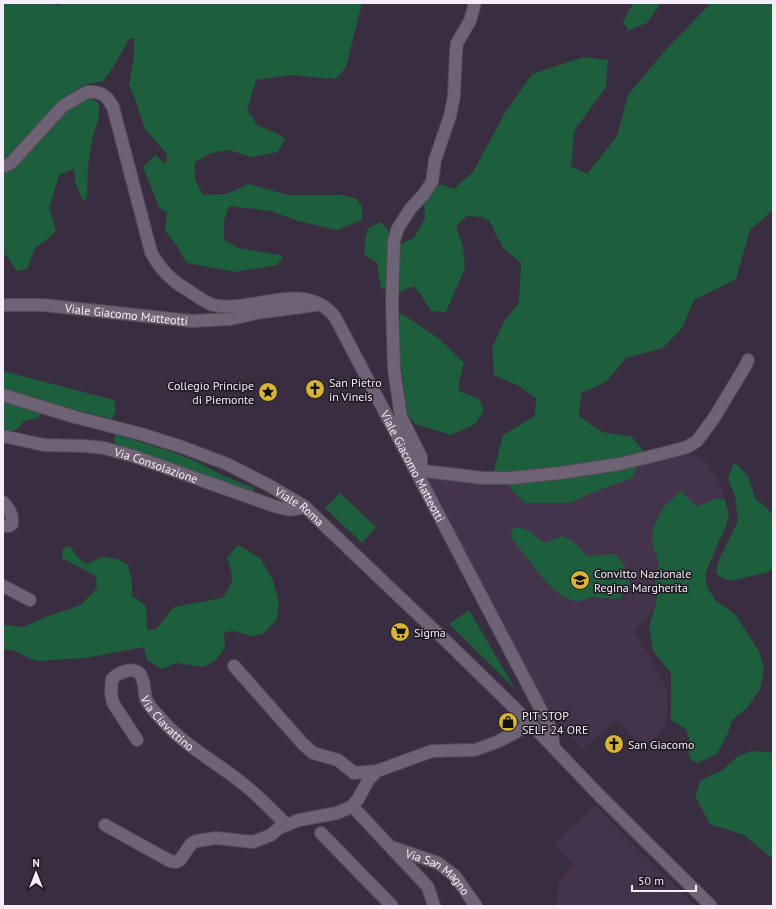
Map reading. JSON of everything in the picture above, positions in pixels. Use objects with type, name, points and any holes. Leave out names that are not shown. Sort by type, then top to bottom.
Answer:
[{"type":"street","points":[[416,470],[421,464],[421,457],[401,417],[394,369],[392,303],[394,240],[398,228],[411,208],[424,194],[432,182],[435,160],[450,116],[454,96],[457,43],[470,21],[476,3]]},
{"type":"street","points":[[3,167],[11,163],[63,106],[87,92],[102,94],[108,99],[113,107],[151,252],[160,268],[177,284],[213,305],[236,306],[298,298],[322,304]]},
{"type":"street","name":"Viale Giacomo Matteotti","points":[[3,305],[71,308],[198,321],[231,319],[256,313],[322,304],[329,309],[335,317],[416,470],[551,729],[554,748]]},
{"type":"street","points":[[416,470],[483,478],[511,478],[560,473],[619,464],[687,447],[697,441],[714,418],[748,360]]},
{"type":"street","name":"Viale Roma","points":[[3,395],[182,447],[227,464],[270,486],[304,506],[531,724],[600,796],[711,906]]},
{"type":"street","name":"Via Consolazione","points":[[3,436],[44,445],[104,448],[140,458],[274,506],[291,510],[297,510],[304,506]]},
{"type":"street","points":[[3,502],[13,518],[10,526],[3,526]]},
{"type":"street","points":[[3,586],[30,600]]},
{"type":"street","points":[[234,666],[303,744],[313,753],[338,760],[354,773],[377,771],[432,752],[475,750],[499,742],[531,724]]},
{"type":"street","name":"Via Ciavattino","points":[[137,740],[113,703],[111,693],[112,679],[117,674],[126,670],[134,671],[140,674],[146,700],[174,734],[243,783],[287,824]]},
{"type":"street","points":[[105,825],[170,861],[176,862],[180,860],[191,844],[196,841],[216,838],[253,842],[271,835],[279,828],[287,824],[299,820],[337,813],[352,806],[358,799],[369,778],[377,771]]},
{"type":"street","name":"Via San Magno","points":[[352,806],[428,887],[434,906]]},
{"type":"street","points":[[321,833],[392,906]]},
{"type":"street","name":"Via San Magno","points":[[391,847],[438,863],[455,876],[476,906]]},
{"type":"shaded area","name":"Convitto Nazionale Regina Margherita","points":[[692,454],[708,464],[721,487],[729,514],[725,529],[635,631],[667,688],[668,708],[665,727],[644,750],[617,720],[582,749],[544,703],[424,475],[495,480]]},
{"type":"shaded area","points":[[596,805],[696,906],[556,906],[558,884],[573,865],[554,844]]},
{"type":"green space","points":[[3,3],[53,3],[57,6],[61,3],[362,3],[346,67],[336,79],[289,75],[256,80],[247,110],[258,126],[277,133],[285,139],[278,152],[251,157],[229,150],[211,153],[195,162],[195,180],[203,195],[226,194],[249,184],[288,195],[342,195],[357,199],[362,207],[362,220],[337,230],[298,221],[271,211],[229,206],[224,221],[224,240],[238,248],[283,257],[277,265],[236,272],[187,263],[165,230],[167,213],[159,207],[143,167],[155,155],[166,164],[167,154],[145,129],[129,85],[134,55],[134,38],[129,39],[114,66],[103,81],[83,85],[60,103],[14,155],[3,160]]},
{"type":"green space","points":[[633,3],[661,3],[647,23],[629,30],[623,22]]},
{"type":"green space","points":[[711,3],[773,3],[773,210],[750,230],[736,279],[694,300],[682,328],[663,348],[626,358],[606,382],[581,393],[579,416],[602,432],[632,437],[644,452],[632,478],[589,494],[570,503],[524,503],[494,470],[503,435],[535,416],[536,398],[519,386],[494,375],[492,348],[505,320],[519,303],[521,263],[503,248],[489,220],[481,217],[467,216],[456,226],[463,247],[465,268],[446,312],[431,311],[414,286],[399,292],[401,244],[414,238],[425,218],[424,204],[440,184],[454,189],[473,172],[505,113],[532,74],[584,57],[608,60],[606,87],[574,131],[571,166],[587,174],[617,136],[628,95],[662,54]]},
{"type":"green space","points":[[89,97],[99,103],[99,117],[93,136],[88,166],[87,198],[83,201],[76,185],[74,169],[59,175],[49,208],[56,231],[35,248],[27,269],[17,271],[3,253],[3,171],[69,104]]},
{"type":"green space","points":[[381,222],[389,231],[388,290],[381,288],[377,263],[364,254],[368,228]]},
{"type":"green space","points":[[401,313],[438,338],[464,363],[459,382],[459,391],[479,399],[484,410],[475,424],[451,435],[415,424],[408,415],[396,333]]},
{"type":"green space","points":[[3,371],[114,400],[116,410],[112,419],[3,391]]},
{"type":"green space","points":[[3,402],[39,408],[43,412],[38,418],[24,421],[20,427],[15,430],[3,432]]},
{"type":"green space","points":[[115,434],[172,452],[200,463],[222,475],[254,488],[254,493],[117,447],[114,440]]},
{"type":"green space","points":[[733,464],[738,465],[748,477],[756,500],[765,506],[773,515],[773,568],[768,572],[731,581],[720,577],[716,572],[719,560],[738,521],[735,496],[728,479]]},
{"type":"green space","points":[[681,491],[697,507],[716,498],[725,500],[729,514],[725,529],[705,574],[707,587],[716,601],[735,614],[759,651],[764,668],[760,689],[747,708],[733,719],[717,754],[697,763],[689,755],[689,738],[686,729],[671,720],[671,673],[653,651],[649,628],[657,599],[656,581],[659,563],[652,544],[653,527],[664,506]]},
{"type":"green space","points":[[340,493],[376,527],[362,543],[325,508]]},
{"type":"green space","points":[[514,527],[528,530],[545,543],[562,536],[574,542],[587,556],[616,554],[625,567],[630,585],[619,599],[592,597],[578,602],[563,597],[544,580],[510,536]]},
{"type":"green space","points":[[238,545],[260,558],[272,578],[279,601],[277,619],[263,634],[251,636],[234,631],[224,632],[225,647],[217,659],[204,667],[176,663],[162,669],[147,660],[144,647],[86,658],[36,661],[12,650],[3,650],[3,625],[24,627],[43,618],[81,605],[97,588],[96,576],[62,558],[63,548],[70,546],[78,558],[86,564],[102,557],[118,559],[128,565],[132,582],[132,596],[146,607],[147,630],[156,629],[174,607],[222,598],[232,579],[227,558]]},
{"type":"green space","points":[[469,610],[515,689],[449,624]]},
{"type":"green space","points":[[752,751],[770,752],[773,755],[773,859],[744,835],[710,824],[695,796],[701,780],[721,771],[738,756]]},
{"type":"place","name":"San Pietro in Vineis","points":[[315,389]]},
{"type":"place","name":"Collegio Principe di Piemonte","points":[[268,392]]},
{"type":"place","name":"Convitto Nazionale Regina Margherita","points":[[580,580]]},
{"type":"place","name":"Sigma","points":[[400,632]]},
{"type":"place","name":"PIT STOP SELF 24 ORE","points":[[508,722]]},
{"type":"place","name":"San Giacomo","points":[[614,744]]}]
